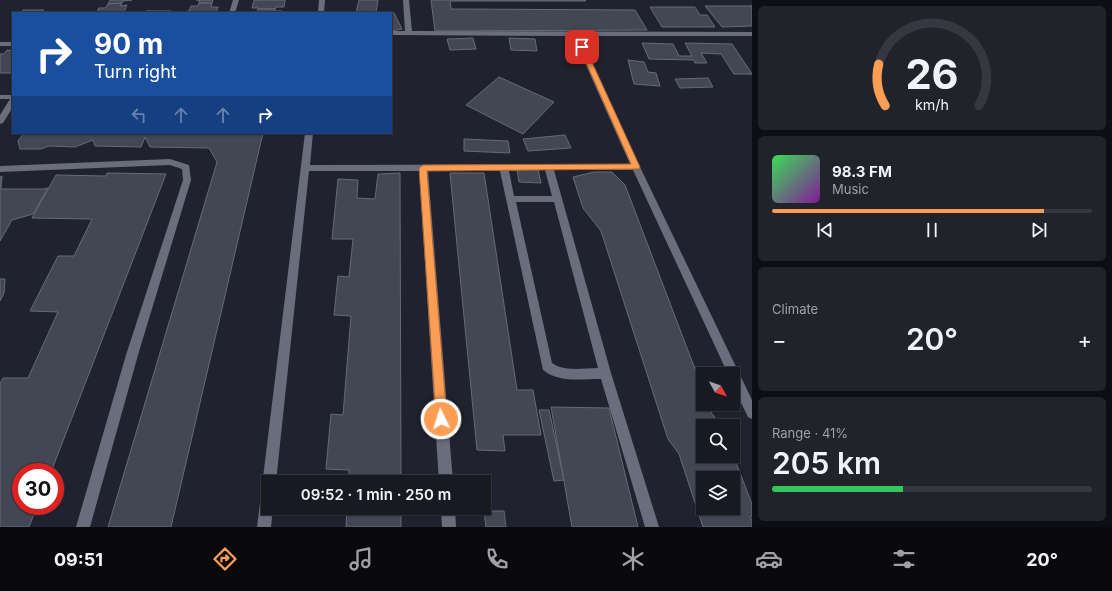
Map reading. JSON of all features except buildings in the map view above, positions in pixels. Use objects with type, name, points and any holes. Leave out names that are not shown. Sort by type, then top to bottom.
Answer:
[{"type":"street","points":[[232,12],[236,0]]},
{"type":"street","points":[[321,12],[322,0]]},
{"type":"street","points":[[406,0],[410,33]]},
{"type":"street","points":[[392,33],[752,34]]},
{"type":"street","points":[[576,34],[636,167],[752,413]]},
{"type":"street","points":[[0,44],[12,44]]},
{"type":"street","points":[[0,97],[12,97]]},
{"type":"street","points":[[0,121],[12,103]]},
{"type":"street","points":[[270,475],[309,134]]},
{"type":"street","points":[[0,169],[170,162],[186,167],[187,180],[132,355],[83,527]]},
{"type":"street","points":[[306,168],[636,167]]},
{"type":"street","points":[[423,168],[445,475]]},
{"type":"street","points":[[504,168],[547,366],[550,370],[561,373],[605,373]]},
{"type":"street","points":[[549,168],[605,373],[652,527]]},
{"type":"street","points":[[511,199],[557,199]]},
{"type":"street","points":[[264,527],[265,515]]},
{"type":"street","points":[[448,515],[449,527]]},
{"type":"route","points":[[441,419],[423,168],[636,167],[582,47]]}]
